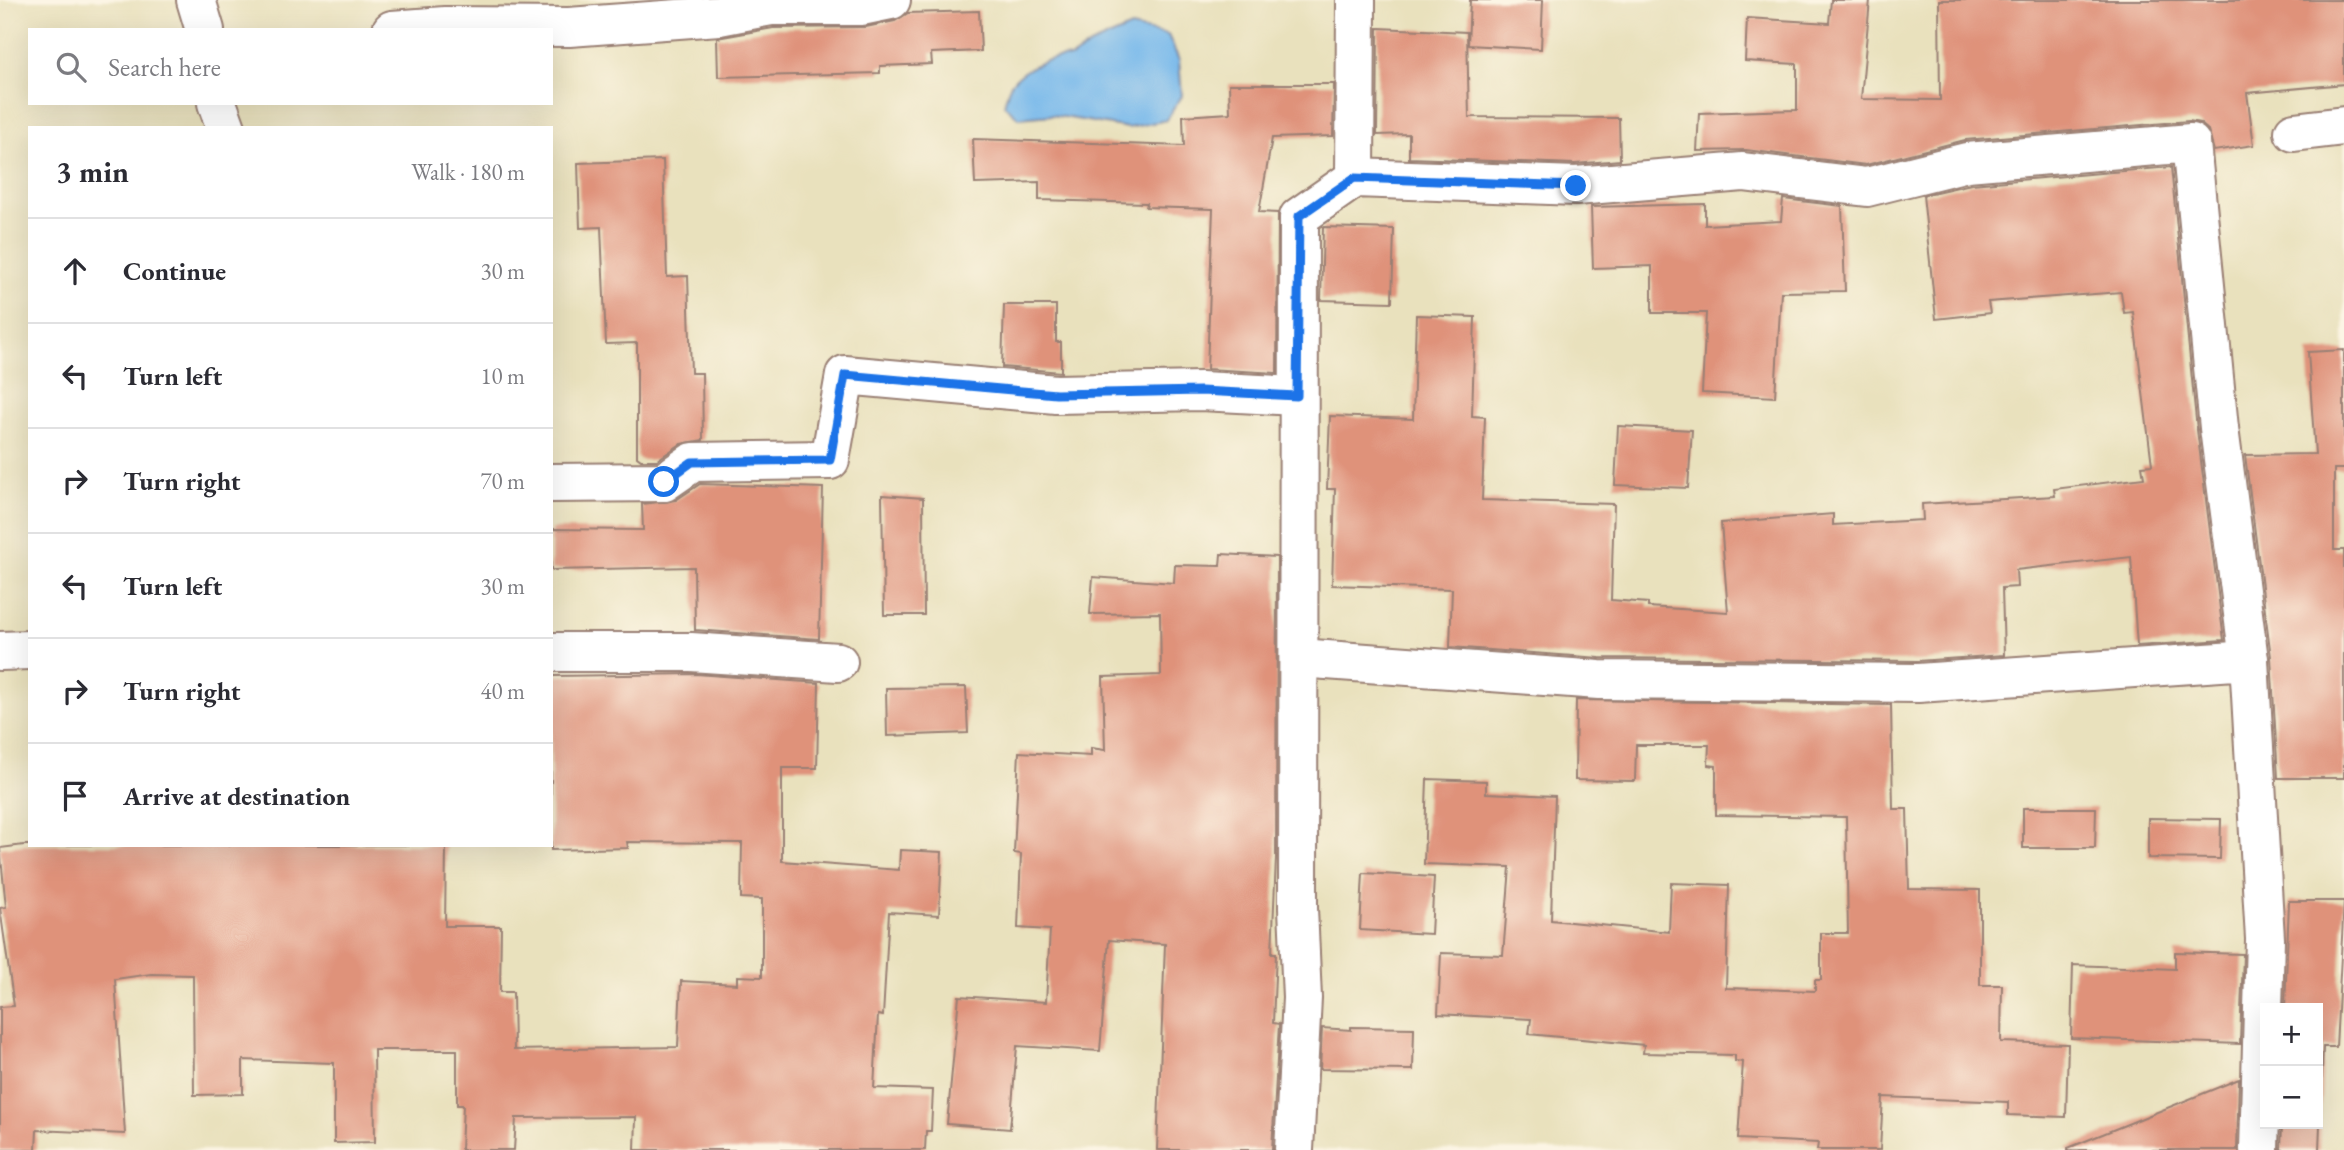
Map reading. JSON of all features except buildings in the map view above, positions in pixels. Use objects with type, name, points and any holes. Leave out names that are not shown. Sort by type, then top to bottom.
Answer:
[{"type":"street","points":[[196,0],[204,28]]},
{"type":"street","points":[[418,28],[569,27],[719,16],[771,6],[862,6],[891,0]]},
{"type":"street","points":[[1354,178],[1356,0]]},
{"type":"street","points":[[218,105],[225,126]]},
{"type":"street","points":[[2294,132],[2344,126]]},
{"type":"street","points":[[1293,1150],[1302,998],[1298,908],[1299,216],[1354,178],[1576,186],[1743,172],[1867,187],[1967,162],[2191,143],[2219,428],[2249,660],[2265,939],[2259,1150]]},
{"type":"street","points":[[553,483],[664,482],[692,462],[830,460],[845,375],[1056,394],[1201,391],[1297,396]]},
{"type":"street","points":[[0,651],[28,650]]},
{"type":"street","points":[[553,652],[691,652],[838,662]]},
{"type":"street","points":[[1299,658],[1599,680],[1905,683],[2249,660]]},
{"type":"water","points":[[1131,27],[1168,35],[1179,60],[1182,96],[1166,120],[1128,128],[1052,115],[1019,118],[1004,105],[1011,84],[1030,68],[1047,61],[1071,58],[1090,45]]},
{"type":"route","points":[[664,482],[692,462],[830,460],[845,375],[1056,394],[1201,391],[1297,396],[1299,216],[1354,178],[1576,186]]}]
